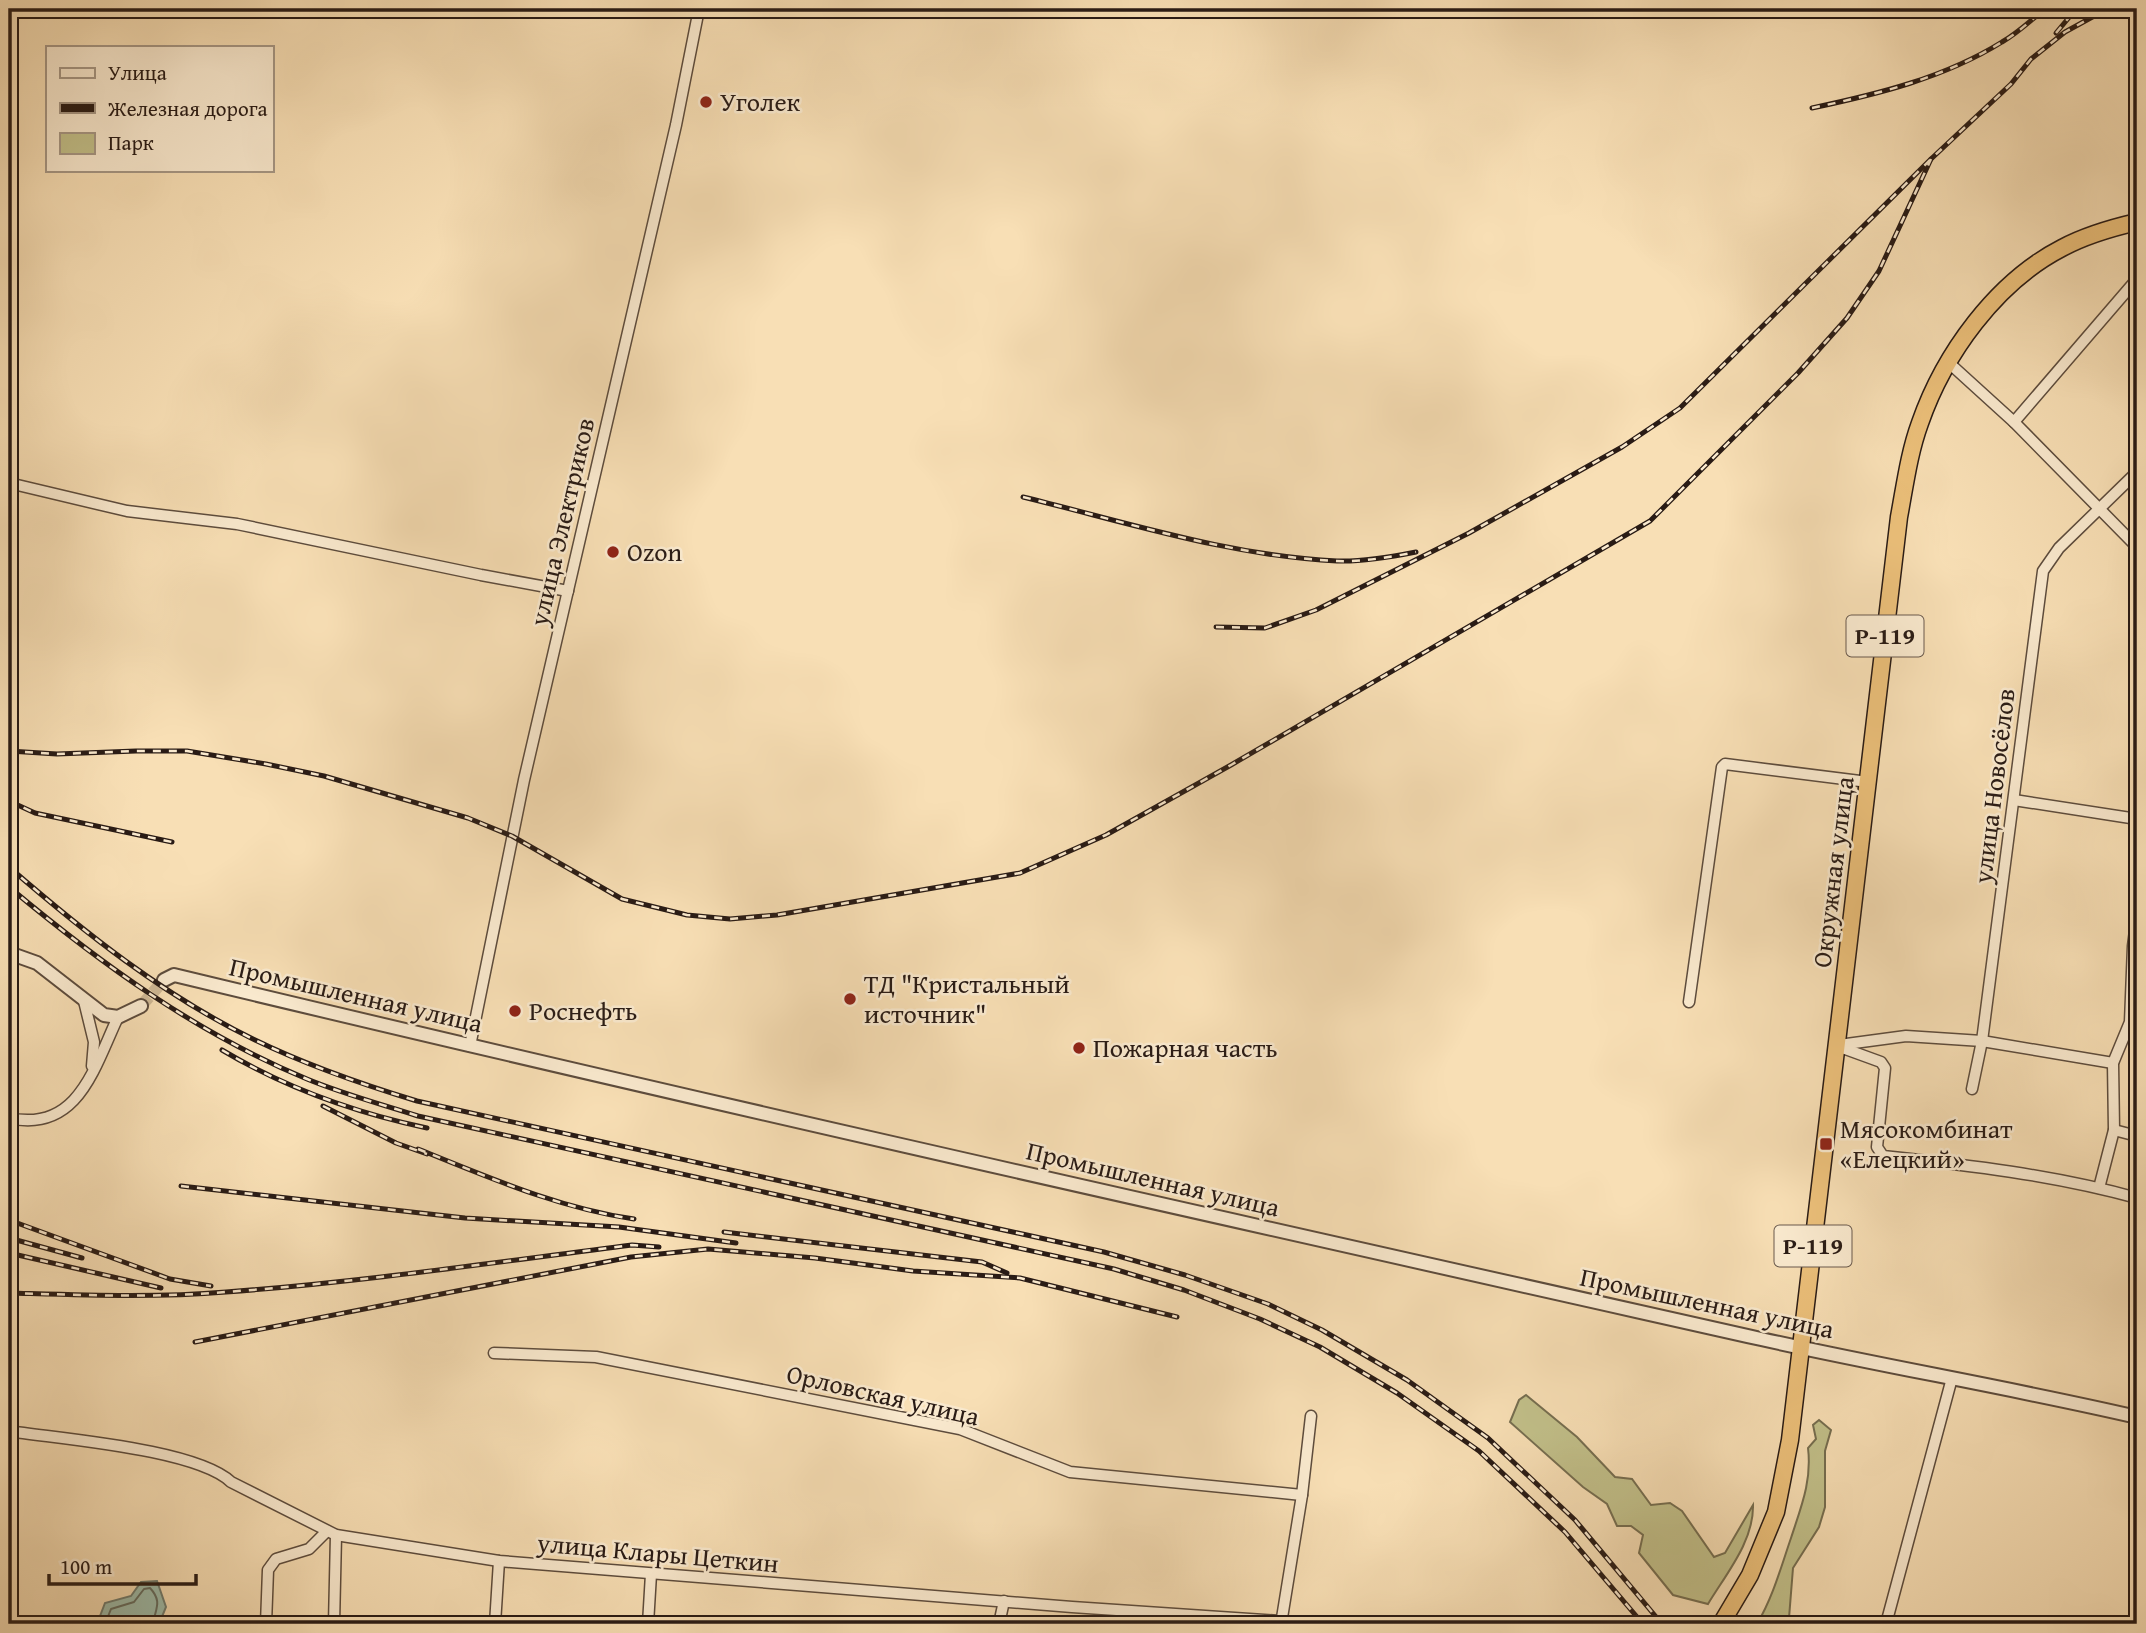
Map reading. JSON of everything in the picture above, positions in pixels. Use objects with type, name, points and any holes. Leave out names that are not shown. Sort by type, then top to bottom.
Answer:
[{"type":"highway","name":"Окружная улица","points":[[1721,1624],[1750,1575],[1776,1512],[1790,1440],[1899,517],[1909,462],[1920,423],[1948,362],[1991,305],[2040,260],[2062,247],[2103,229],[2137,222]]},
{"type":"street","name":"улица Электриков","points":[[470,1046],[512,835],[676,125],[699,9]]},
{"type":"street","points":[[2014,422],[2137,279]]},
{"type":"street","points":[[1948,362],[2014,422],[2137,547]]},
{"type":"street","name":"улица Новосёлов","points":[[1972,1089],[1982,1041],[2043,571],[2059,548],[2137,472]]},
{"type":"street","points":[[9,483],[127,511],[237,524],[568,591]]},
{"type":"street","points":[[1689,1002],[1722,767],[1725,764],[1868,782]]},
{"type":"street","points":[[2014,800],[2137,819]]},
{"type":"street","points":[[2099,1188],[2114,1130],[2113,1063],[2134,1023],[2133,946],[2137,915]]},
{"type":"street","points":[[9,953],[37,963],[104,1015],[118,1017],[141,1006]]},
{"type":"street","name":"Промышленная улица","points":[[163,981],[174,975],[921,1150],[1802,1349],[2050,1397],[2137,1417]]},
{"type":"street","points":[[84,1001],[94,1042],[93,1064],[88,1081]]},
{"type":"street","points":[[9,1118],[27,1122],[48,1119],[69,1107],[88,1081],[118,1017]]},
{"type":"street","points":[[1837,1046],[1906,1037],[1982,1041],[2113,1063]]},
{"type":"street","points":[[1837,1046],[1881,1062],[1885,1068],[1877,1147],[1883,1156],[1989,1168],[2099,1188],[2137,1198]]},
{"type":"street","points":[[2114,1130],[2137,1136]]},
{"type":"street","name":"Орловская улица","points":[[494,1353],[596,1357],[960,1429],[1070,1472],[1301,1495]]},
{"type":"street","points":[[1886,1624],[1952,1378]]},
{"type":"street","points":[[1281,1623],[1311,1416]]},
{"type":"street","name":"улица Клары Цеткин","points":[[9,1431],[160,1453],[222,1474],[231,1482],[331,1533],[499,1561],[1281,1623],[1324,1624]]},
{"type":"street","points":[[266,1624],[268,1570],[276,1559],[309,1549],[331,1533]]},
{"type":"street","points":[[331,1533],[334,1624]]},
{"type":"street","points":[[495,1624],[499,1561]]},
{"type":"street","points":[[648,1624],[651,1574]]},
{"type":"street","points":[[999,1624],[1004,1601]]},
{"type":"green space","points":[[1526,1395],[1577,1437],[1615,1477],[1632,1479],[1651,1505],[1670,1503],[1682,1511],[1714,1557],[1725,1553],[1753,1505],[1744,1544],[1708,1604],[1673,1595],[1639,1553],[1643,1535],[1631,1526],[1617,1526],[1607,1504],[1583,1487],[1510,1422],[1519,1400]]},
{"type":"green space","points":[[1819,1420],[1831,1430],[1825,1451],[1825,1507],[1819,1527],[1793,1568],[1789,1618],[1784,1624],[1757,1624],[1776,1582],[1802,1505],[1807,1483],[1808,1448],[1816,1439],[1813,1425]]},
{"type":"water","points":[[157,1581],[166,1607],[159,1624],[97,1624],[105,1603],[131,1596],[141,1582]]},
{"type":"tunnel","points":[[141,1006],[164,980]]},
{"type":"railway","points":[[1812,108],[1886,90],[1957,66],[2019,31],[2045,9]]},
{"type":"railway","points":[[2056,33],[2076,9]]},
{"type":"railway","points":[[1216,627],[1265,628],[1316,610],[1469,533],[1622,447],[1680,408],[1931,159],[2011,84],[2031,59],[2065,32],[2107,9]]},
{"type":"railway","points":[[9,751],[57,754],[187,751],[324,776],[468,818],[512,836],[622,899],[687,915],[730,919],[777,915],[1020,873],[1106,835],[1650,521],[1798,373],[1847,318],[1879,271],[1931,159]]},
{"type":"railway","points":[[1023,497],[1218,545],[1297,558],[1347,561],[1416,552]]},
{"type":"railway","points":[[9,801],[35,813],[172,842]]},
{"type":"railway","points":[[9,867],[125,961],[187,1003],[253,1039],[354,1081],[417,1101],[1104,1252],[1185,1275],[1268,1304],[1322,1330],[1407,1380],[1488,1438],[1575,1520],[1662,1624]]},
{"type":"railway","points":[[9,887],[78,943],[188,1018],[266,1061],[334,1089],[418,1116],[1114,1269],[1184,1290],[1260,1319],[1320,1347],[1397,1393],[1479,1451],[1565,1532],[1643,1624]]},
{"type":"railway","points":[[222,1050],[270,1076],[321,1097],[374,1115],[427,1128]]},
{"type":"railway","points":[[323,1106],[396,1143],[427,1154]]},
{"type":"railway","points":[[418,1149],[497,1181],[551,1199],[634,1219]]},
{"type":"railway","points":[[181,1186],[465,1218],[619,1227],[736,1243]]},
{"type":"railway","points":[[9,1220],[170,1279],[211,1286]]},
{"type":"railway","points":[[724,1232],[982,1262],[1007,1273]]},
{"type":"railway","points":[[9,1238],[82,1258]]},
{"type":"railway","points":[[9,1293],[199,1294],[379,1277],[632,1245],[659,1247]]},
{"type":"railway","points":[[195,1342],[631,1257],[708,1249],[815,1258],[913,1271],[1020,1278],[1177,1317]]},
{"type":"railway","points":[[9,1253],[161,1288]]},
{"type":"place","name":"Уголек","points":[[706,102]]},
{"type":"place","name":"Ozon","points":[[613,552]]},
{"type":"place","name":"ТД \"Кристальный источник\"","points":[[850,999]]},
{"type":"place","name":"Роснефть","points":[[515,1011]]},
{"type":"place","name":"Пожарная часть","points":[[1079,1048]]},
{"type":"place","name":"Мясокомбинат «Елецкий»","points":[[1826,1144]]}]
